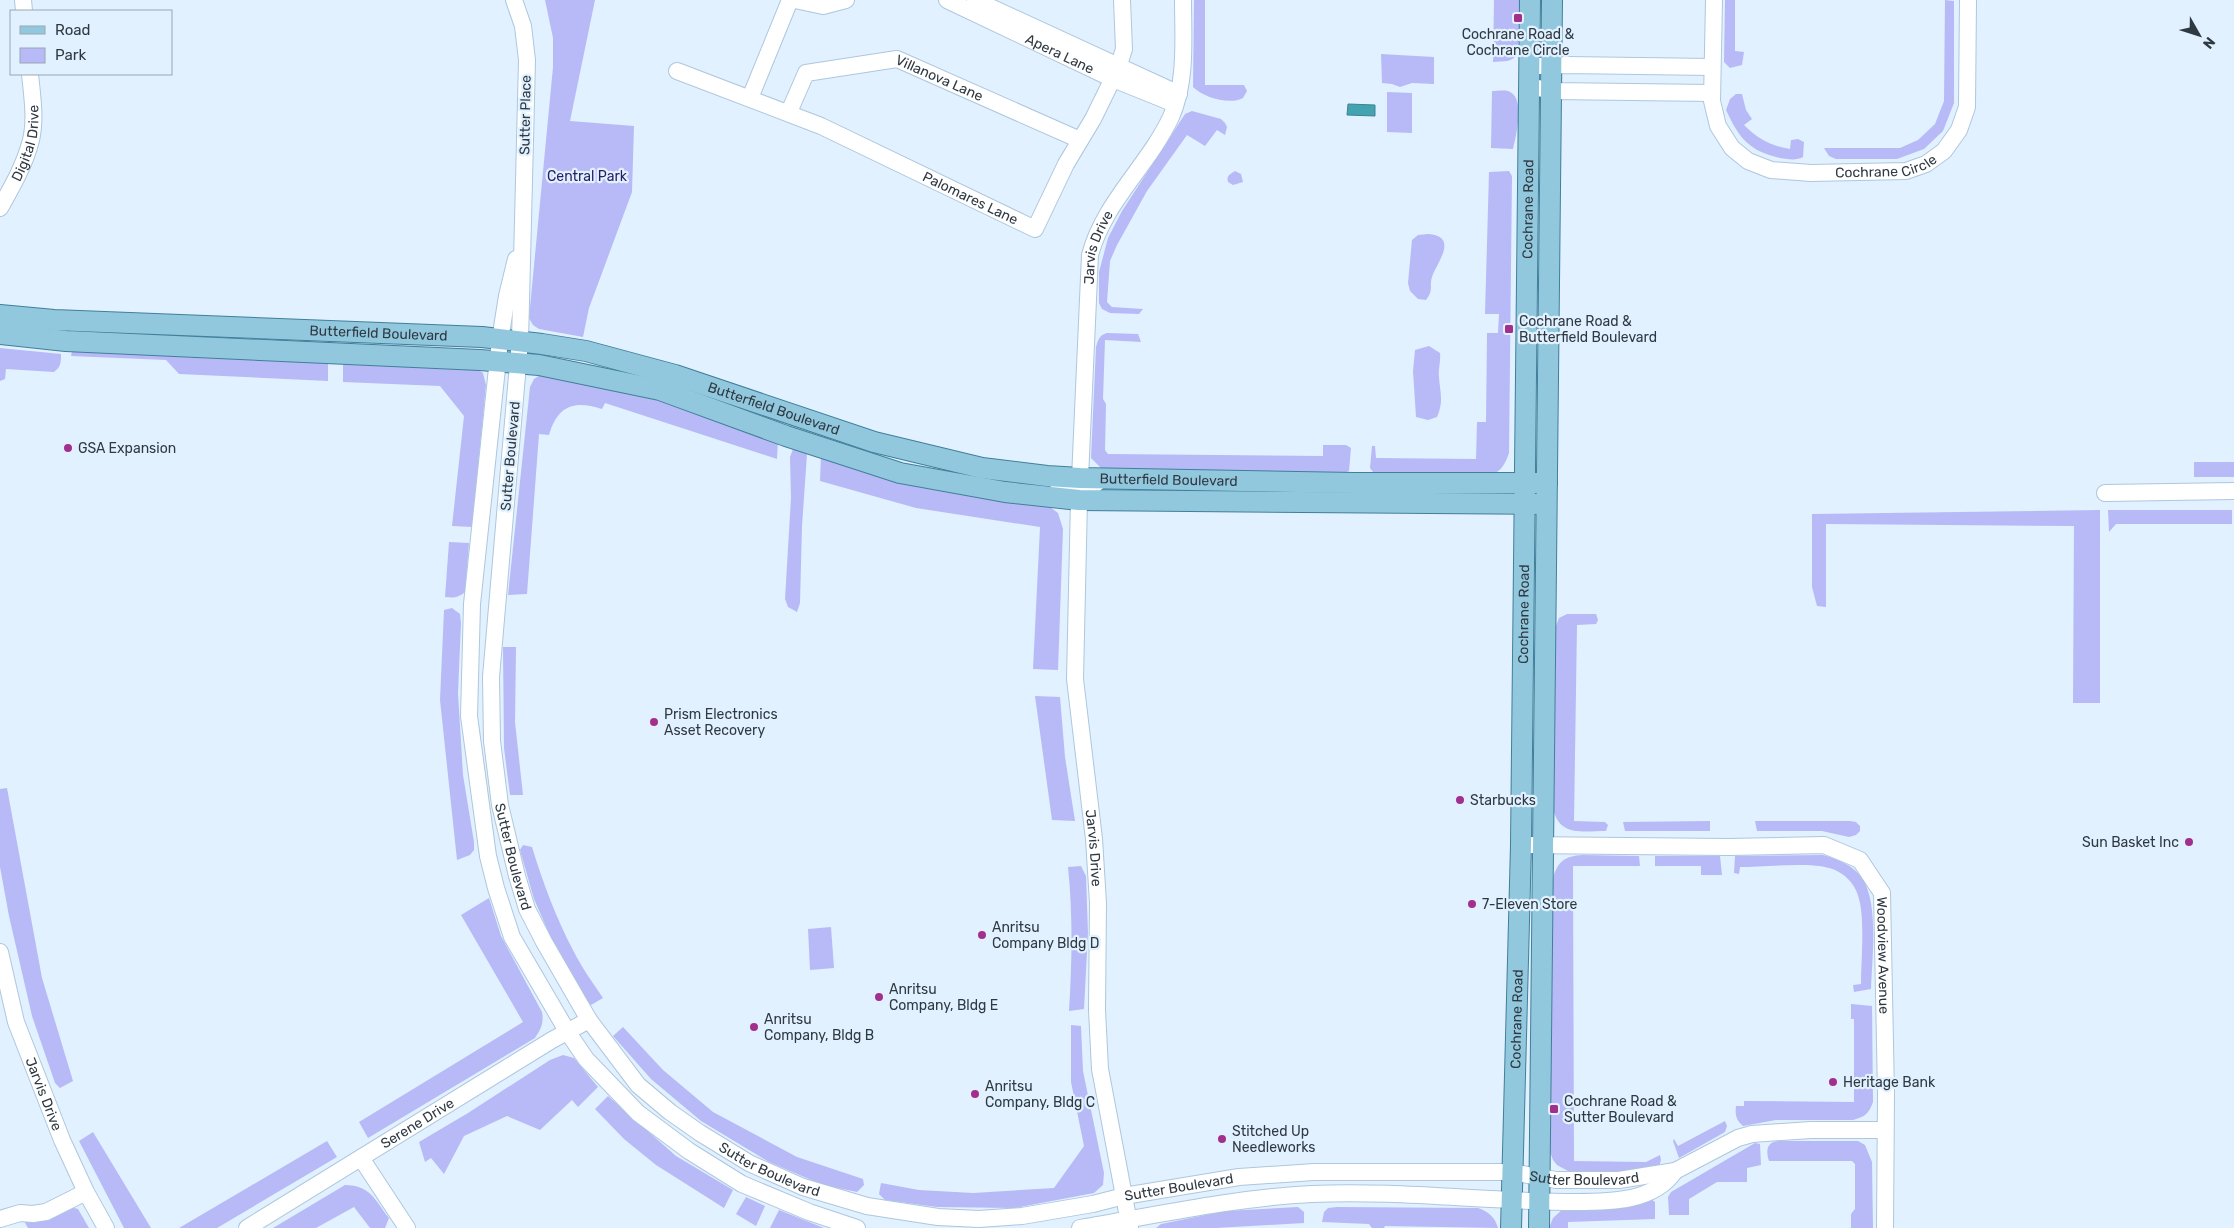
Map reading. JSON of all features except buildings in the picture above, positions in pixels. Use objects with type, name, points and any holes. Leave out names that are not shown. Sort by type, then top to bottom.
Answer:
[{"type":"main road","name":"Cochrane Road","points":[[1511,1228],[1521,845],[1530,0]]},
{"type":"main road","name":"Cochrane Road","points":[[1539,1228],[1552,0]]},
{"type":"main road","name":"Butterfield Boulevard","points":[[0,315],[54,320],[370,331],[520,341],[586,351],[675,375],[874,442],[982,468],[1047,476],[1080,478],[1547,483]]},
{"type":"main road","name":"Butterfield Boulevard","points":[[0,334],[66,341],[508,362],[608,378],[660,390],[786,436],[900,474],[974,487],[1079,500],[1546,504]]},
{"type":"street","name":"Sutter Place","points":[[508,362],[520,341],[526,60],[523,26],[514,0]]},
{"type":"street","points":[[750,98],[790,0]]},
{"type":"street","points":[[795,0],[823,6],[846,0]]},
{"type":"street","name":"Apera Lane","points":[[947,0],[1177,99]]},
{"type":"street","name":"Apera Lane","points":[[975,0],[1116,73]]},
{"type":"street","name":"Palomares Lane","points":[[677,71],[789,112],[879,153],[1035,229],[1066,164],[1093,119],[1116,73],[1124,49],[1122,0]]},
{"type":"street","name":"Jarvis Drive","points":[[1080,478],[1090,255],[1093,242],[1116,199],[1171,117],[1182,75],[1183,0]]},
{"type":"street","name":"Cochrane Circle","points":[[1714,0],[1712,67],[1714,116],[1726,141],[1740,155],[1758,166],[1785,173],[1894,172],[1917,168],[1944,151],[1959,130],[1967,107],[1968,0]]},
{"type":"street","name":"Villanova Lane","points":[[789,112],[806,73],[897,59],[1080,140]]},
{"type":"street","points":[[1712,67],[1552,64],[1529,77],[1552,91],[1712,94]]},
{"type":"street","name":"Digital Drive","points":[[0,208],[18,174],[31,140],[34,109],[30,75]]},
{"type":"street","name":"Sutter Place","points":[[508,362],[500,340],[507,296],[522,232]]},
{"type":"street","name":"Sutter Boulevard","points":[[508,362],[508,482],[493,636],[491,677],[492,741],[504,832],[527,908],[544,942],[589,1020],[638,1085],[670,1112],[700,1133],[749,1162],[803,1187],[867,1206],[938,1217],[980,1219],[1022,1216],[1093,1204],[1124,1196],[1240,1177],[1314,1172],[1511,1172],[1556,1180],[1619,1180],[1675,1171],[1738,1138],[1752,1134],[1811,1130],[1885,1130]]},
{"type":"street","name":"Sutter Boulevard","points":[[508,362],[472,604],[469,716],[488,856],[503,912],[512,937],[567,1031],[586,1059],[638,1113],[690,1151],[750,1188],[809,1212],[857,1228]]},
{"type":"street","points":[[1048,496],[1072,487],[1080,478]]},
{"type":"street","points":[[1079,500],[1086,491],[1093,488],[1102,478]]},
{"type":"street","points":[[2105,493],[2234,491]]},
{"type":"street","name":"Jarvis Drive","points":[[1079,500],[1075,679],[1094,839],[1098,903],[1097,1010],[1100,1069],[1129,1223]]},
{"type":"street","name":"Woodview Avenue","points":[[1521,845],[1728,847],[1824,845],[1860,860],[1882,893],[1885,1228]]},
{"type":"street","name":"Jarvis Drive","points":[[0,952],[16,1022],[62,1140],[86,1192],[106,1228]]},
{"type":"street","name":"Serene Drive","points":[[247,1228],[567,1031],[589,1020]]},
{"type":"street","points":[[361,1158],[399,1219],[407,1228]]},
{"type":"street","points":[[1314,1194],[1331,1183],[1351,1181],[1361,1171]]},
{"type":"street","name":"Sutter Boulevard","points":[[1080,1228],[1129,1223],[1198,1206],[1314,1194],[1404,1194],[1539,1201],[1593,1202],[1629,1200],[1667,1182],[1675,1171]]},
{"type":"street","points":[[1271,1197],[1278,1188],[1308,1184],[1312,1180],[1314,1172]]},
{"type":"street","points":[[6,1222],[20,1213],[46,1212],[86,1192]]},
{"type":"green space","name":"Central Park","points":[[545,0],[595,0],[570,121],[634,126],[632,192],[589,308],[583,337],[539,329],[533,325],[529,318],[553,67],[553,38]]},
{"type":"green space","points":[[1194,0],[1205,0],[1205,85],[1244,85],[1247,91],[1243,98],[1231,101],[1217,99],[1193,87]]},
{"type":"green space","points":[[1494,0],[1520,0],[1518,53],[1507,61],[1493,62]]},
{"type":"green space","points":[[1725,0],[1735,0],[1735,51],[1744,52],[1742,65],[1730,68],[1724,62]]},
{"type":"green space","points":[[1945,0],[1954,1],[1954,103],[1943,131],[1924,149],[1897,159],[1836,159],[1829,156],[1824,148],[1900,148],[1918,140],[1935,124],[1944,101]]},
{"type":"green space","points":[[1381,54],[1434,57],[1434,84],[1412,83],[1400,87],[1382,83]]},
{"type":"green space","points":[[1492,91],[1508,91],[1514,94],[1517,100],[1518,117],[1513,149],[1491,148]]},
{"type":"green space","points":[[1387,92],[1412,93],[1412,133],[1387,132]]},
{"type":"green space","points":[[1736,94],[1742,94],[1746,110],[1752,119],[1744,125],[1749,130],[1765,141],[1783,148],[1790,149],[1791,140],[1798,139],[1804,142],[1803,157],[1795,159],[1780,158],[1760,151],[1746,142],[1726,110],[1730,99]]},
{"type":"green space","points":[[1192,111],[1221,119],[1227,127],[1225,135],[1217,130],[1205,146],[1187,135],[1147,191],[1110,261],[1107,302],[1112,307],[1143,309],[1139,314],[1110,313],[1102,309],[1099,303],[1099,272],[1108,238],[1122,211],[1185,114]]},
{"type":"green space","points":[[1235,171],[1241,174],[1243,182],[1233,185],[1228,182],[1228,177]]},
{"type":"green space","points":[[1509,171],[1512,176],[1509,453],[1506,460],[1501,469],[1492,475],[1373,472],[1370,468],[1372,446],[1375,446],[1376,458],[1476,459],[1477,422],[1486,422],[1487,333],[1498,333],[1499,314],[1485,314],[1489,172]]},
{"type":"green space","points":[[1418,235],[1438,236],[1443,240],[1444,251],[1432,277],[1431,291],[1426,300],[1418,299],[1410,291],[1408,283],[1412,240]]},
{"type":"green space","points":[[1107,333],[1138,334],[1141,342],[1105,340],[1103,399],[1106,404],[1105,450],[1108,454],[1323,456],[1323,445],[1346,445],[1351,448],[1349,471],[1345,473],[1103,470],[1091,458],[1096,347],[1101,336]]},
{"type":"green space","points":[[1429,346],[1440,353],[1441,402],[1437,417],[1428,420],[1416,417],[1413,371],[1415,350]]},
{"type":"green space","points":[[0,348],[61,354],[60,364],[54,372],[6,369],[5,379],[0,381]]},
{"type":"green space","points":[[72,351],[328,363],[328,381],[179,374],[166,360],[71,356]]},
{"type":"green space","points":[[343,360],[472,366],[483,373],[486,385],[472,527],[452,526],[464,416],[440,386],[343,382]]},
{"type":"green space","points":[[543,373],[628,388],[778,439],[777,459],[605,403],[602,409],[583,405],[568,407],[557,417],[549,435],[539,434],[527,594],[508,595],[530,387],[534,379]]},
{"type":"green space","points":[[802,448],[807,454],[802,526],[800,603],[797,612],[788,607],[785,599],[791,498],[790,457],[793,449]]},
{"type":"green space","points":[[821,456],[1046,504],[1058,513],[1063,529],[1058,670],[1033,669],[1040,527],[916,508],[820,481]]},
{"type":"green space","points":[[2194,462],[2234,462],[2234,477],[2194,477]]},
{"type":"green space","points":[[2100,510],[2100,703],[2073,703],[2074,526],[1826,524],[1826,607],[1817,606],[1812,587],[1812,514]]},
{"type":"green space","points":[[2108,510],[2232,510],[2232,524],[2116,524],[2109,532]]},
{"type":"green space","points":[[449,542],[469,543],[465,592],[453,597],[445,597]]},
{"type":"green space","points":[[452,608],[460,614],[461,623],[458,693],[463,775],[474,842],[474,850],[470,855],[457,860],[440,700],[444,610]]},
{"type":"green space","points":[[1567,614],[1596,614],[1598,620],[1596,624],[1577,625],[1574,821],[1605,822],[1608,825],[1606,831],[1581,831],[1567,828],[1556,818],[1553,809],[1556,626],[1559,618]]},
{"type":"green space","points":[[503,647],[516,647],[515,722],[523,795],[510,795],[504,748]]},
{"type":"green space","points":[[1035,696],[1060,697],[1065,757],[1075,821],[1052,820]]},
{"type":"green space","points":[[7,788],[42,978],[73,1081],[60,1088],[55,1083],[32,1016],[0,867],[0,789]]},
{"type":"green space","points":[[1710,821],[1710,831],[1625,831],[1623,822]]},
{"type":"green space","points":[[1755,821],[1850,821],[1856,822],[1860,826],[1860,831],[1856,835],[1849,837],[1822,831],[1757,831]]},
{"type":"green space","points":[[523,845],[532,847],[545,887],[567,939],[580,964],[603,998],[591,1005],[585,1000],[558,954],[534,899],[520,850]]},
{"type":"green space","points":[[1583,855],[1639,856],[1640,866],[1573,866],[1574,1161],[1646,1162],[1660,1155],[1659,1167],[1635,1172],[1568,1171],[1557,1165],[1549,1149],[1553,878],[1557,867],[1563,860]]},
{"type":"green space","points":[[1823,855],[1854,869],[1862,878],[1867,889],[1873,916],[1871,989],[1854,992],[1853,985],[1861,984],[1862,918],[1855,888],[1849,879],[1840,872],[1829,868],[1810,865],[1740,867],[1739,874],[1734,873],[1735,856]]},
{"type":"green space","points":[[1655,856],[1720,856],[1722,875],[1701,875],[1701,866],[1655,866]]},
{"type":"green space","points":[[1081,866],[1086,876],[1088,933],[1084,1009],[1069,1011],[1072,939],[1068,867]]},
{"type":"green space","points":[[489,898],[501,936],[542,1012],[542,1023],[539,1032],[535,1038],[368,1138],[359,1122],[523,1022],[461,915]]},
{"type":"green space","points":[[831,927],[834,968],[810,970],[808,929]]},
{"type":"green space","points":[[1851,1004],[1872,1006],[1873,1102],[1868,1112],[1853,1120],[1776,1120],[1743,1126],[1737,1119],[1736,1106],[1744,1106],[1744,1101],[1854,1102],[1854,1019],[1851,1019]]},
{"type":"green space","points":[[1071,1025],[1081,1026],[1083,1071],[1104,1173],[1103,1185],[1094,1193],[1014,1208],[937,1207],[885,1200],[879,1194],[881,1183],[919,1190],[973,1193],[1054,1188],[1084,1146],[1071,1082]]},
{"type":"green space","points":[[623,1027],[663,1070],[713,1112],[797,1157],[863,1179],[864,1185],[857,1192],[823,1185],[769,1162],[701,1121],[651,1079],[613,1036]]},
{"type":"green space","points":[[563,1055],[574,1058],[598,1087],[578,1107],[572,1100],[540,1130],[507,1116],[464,1136],[444,1174],[431,1158],[425,1162],[419,1142],[550,1060]]},
{"type":"green space","points":[[608,1096],[676,1156],[733,1190],[724,1208],[656,1165],[624,1139],[595,1109]]},
{"type":"green space","points":[[1725,1121],[1727,1126],[1725,1132],[1679,1158],[1674,1139],[1678,1146]]},
{"type":"green space","points":[[93,1132],[151,1228],[124,1228],[79,1141]]},
{"type":"green space","points":[[327,1141],[337,1157],[217,1228],[179,1228]]},
{"type":"green space","points":[[1778,1141],[1858,1141],[1865,1145],[1872,1162],[1873,1228],[1851,1228],[1851,1214],[1855,1209],[1855,1164],[1852,1161],[1769,1161],[1767,1154],[1769,1145]]},
{"type":"green space","points":[[1755,1143],[1760,1144],[1761,1165],[1747,1168],[1747,1182],[1717,1182],[1689,1199],[1689,1215],[1669,1215],[1668,1197],[1671,1192]]},
{"type":"green space","points":[[345,1185],[360,1188],[376,1200],[389,1218],[385,1228],[370,1228],[354,1207],[316,1228],[273,1228]]},
{"type":"green space","points":[[746,1197],[765,1206],[756,1226],[736,1214]]},
{"type":"green space","points":[[1651,1199],[1655,1202],[1655,1219],[1568,1222],[1568,1228],[1549,1228],[1553,1218],[1563,1209]]},
{"type":"green space","points":[[71,1207],[78,1209],[89,1228],[28,1228],[24,1221]]},
{"type":"green space","points":[[1298,1207],[1304,1212],[1304,1223],[1216,1228],[1156,1228],[1161,1224],[1225,1211]]},
{"type":"green space","points":[[1328,1208],[1478,1208],[1491,1215],[1498,1228],[1385,1226],[1384,1228],[1372,1228],[1369,1224],[1322,1222],[1324,1212]]},
{"type":"green space","points":[[779,1210],[824,1228],[770,1228]]},
{"type":"shaded area","points":[[1348,104],[1375,105],[1375,116],[1347,115]]},
{"type":"place","name":"Cochrane Road & Cochrane Circle","points":[[1518,18]]},
{"type":"place","name":"Cochrane Road & Butterfield Boulevard","points":[[1509,329]]},
{"type":"place","name":"GSA Expansion","points":[[68,448]]},
{"type":"place","name":"Prism Electronics Asset Recovery","points":[[654,722]]},
{"type":"place","name":"Starbucks","points":[[1460,800]]},
{"type":"place","name":"Sun Basket Inc","points":[[2189,842]]},
{"type":"place","name":"7-Eleven Store","points":[[1472,904]]},
{"type":"place","name":"Anritsu Company Bldg D","points":[[982,935]]},
{"type":"place","name":"Anritsu Company, Bldg E","points":[[879,997]]},
{"type":"place","name":"Anritsu Company, Bldg B","points":[[754,1027]]},
{"type":"place","name":"Heritage Bank","points":[[1833,1082]]},
{"type":"place","name":"Anritsu Company, Bldg C","points":[[975,1094]]},
{"type":"place","name":"Cochrane Road & Sutter Boulevard","points":[[1554,1109]]},
{"type":"place","name":"Stitched Up Needleworks","points":[[1222,1139]]}]
